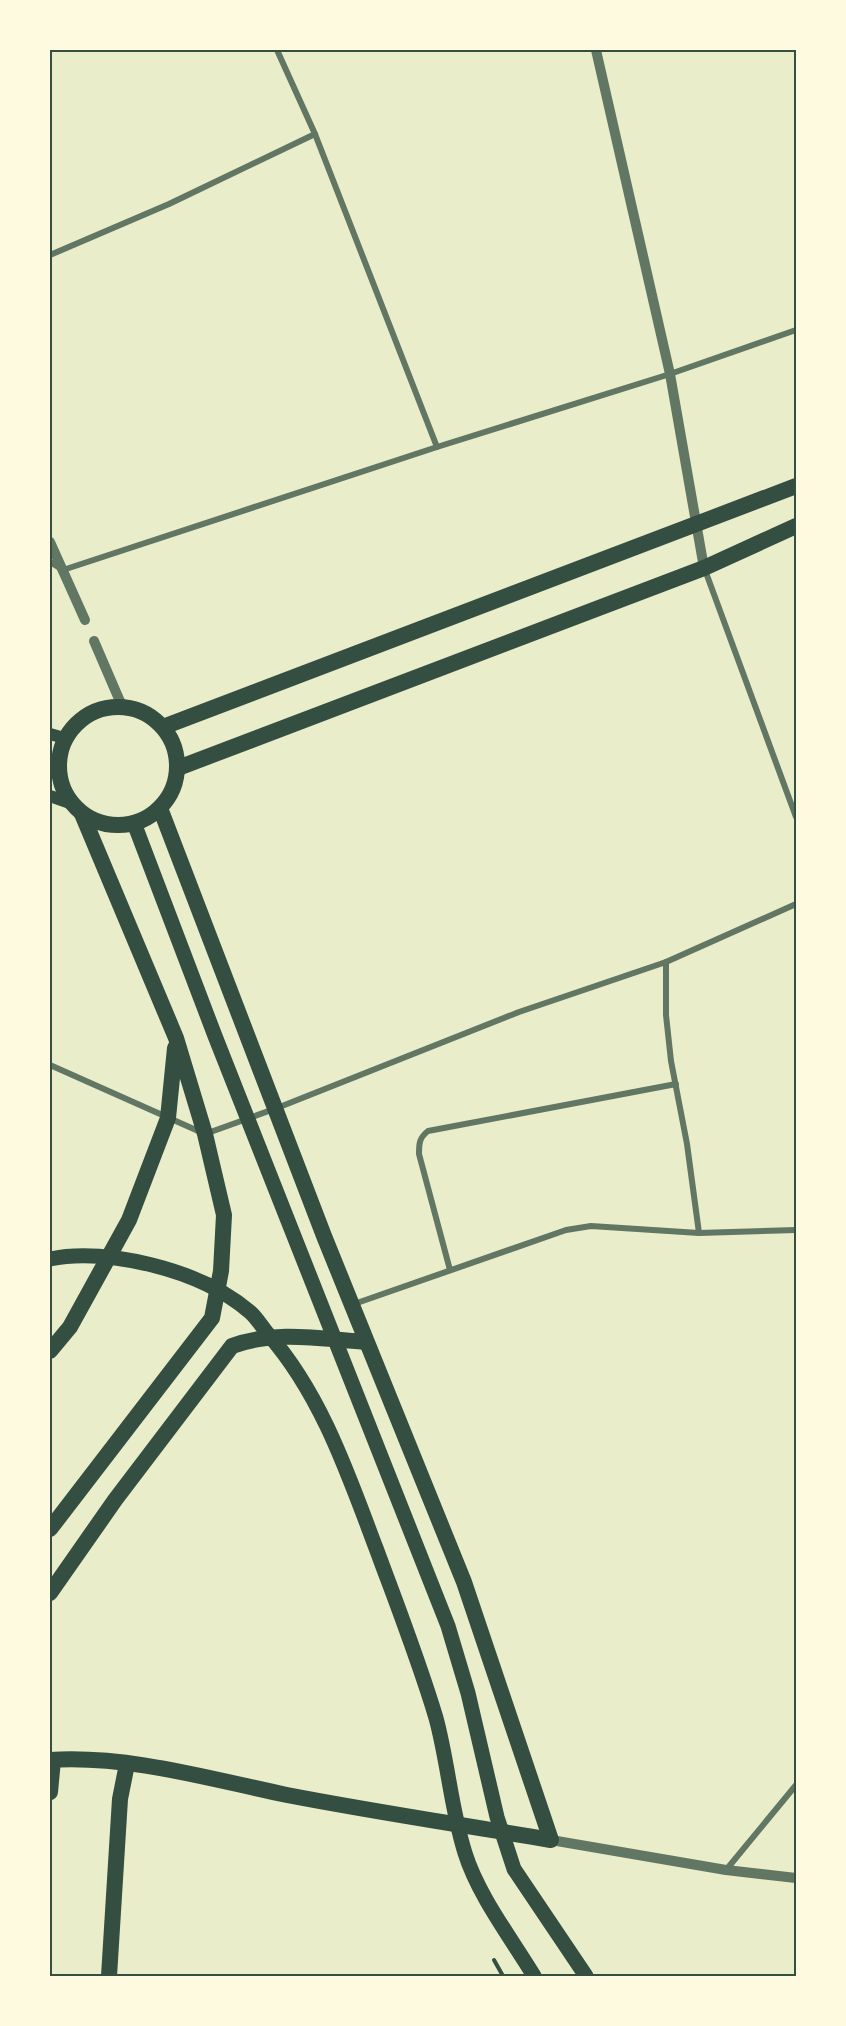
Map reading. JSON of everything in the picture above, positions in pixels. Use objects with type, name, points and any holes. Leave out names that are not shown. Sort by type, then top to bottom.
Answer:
[{"type":"highway","points":[[164,727],[796,486]]},
{"type":"highway","points":[[178,768],[704,568],[796,526]]},
{"type":"highway","points":[[50,1529],[212,1318],[221,1271],[224,1215],[205,1134],[176,1038],[76,808],[60,782],[57,736],[88,713],[104,707],[122,706],[137,709],[152,716],[164,727],[172,740],[178,768],[172,790],[160,808],[134,823],[116,825],[98,822],[76,808]]},
{"type":"highway","points":[[50,1792],[51,1760],[126,1764],[551,1840],[464,1582],[351,1305],[160,808]]},
{"type":"highway","points":[[50,1351],[70,1327],[129,1220],[168,1118],[176,1038]]},
{"type":"highway","points":[[50,1593],[115,1500],[232,1346],[251,1339],[272,1337],[366,1342]]},
{"type":"highway","points":[[109,1977],[120,1799],[126,1764]]},
{"type":"main road","points":[[50,796],[76,808]]},
{"type":"main road","points":[[134,823],[215,1036],[448,1626],[468,1693],[497,1817],[514,1869],[586,1977]]},
{"type":"main road","points":[[50,1259],[69,1255],[123,1258],[178,1272],[217,1289],[250,1313],[282,1349],[306,1384],[360,1504],[412,1646],[436,1720],[465,1852],[477,1884],[534,1977]]},
{"type":"street","points":[[277,50],[315,134],[437,447]]},
{"type":"street","points":[[596,50],[670,374],[704,568],[796,817]]},
{"type":"street","points":[[50,255],[169,204],[315,134]]},
{"type":"street","points":[[50,562],[63,570],[437,447],[670,374],[796,330]]},
{"type":"street","points":[[50,542],[85,620]]},
{"type":"street","points":[[94,641],[122,706]]},
{"type":"street","points":[[50,1065],[205,1134],[277,1108],[519,1012],[666,962],[796,904]]},
{"type":"street","points":[[666,962],[666,1015],[699,1233]]},
{"type":"street","points":[[450,1270],[419,1154],[419,1143],[428,1131],[675,1084]]},
{"type":"street","points":[[351,1305],[566,1230],[591,1226],[699,1233],[796,1230]]},
{"type":"street","points":[[726,1870],[796,1785]]},
{"type":"street","points":[[551,1840],[726,1870],[796,1878]]}]
